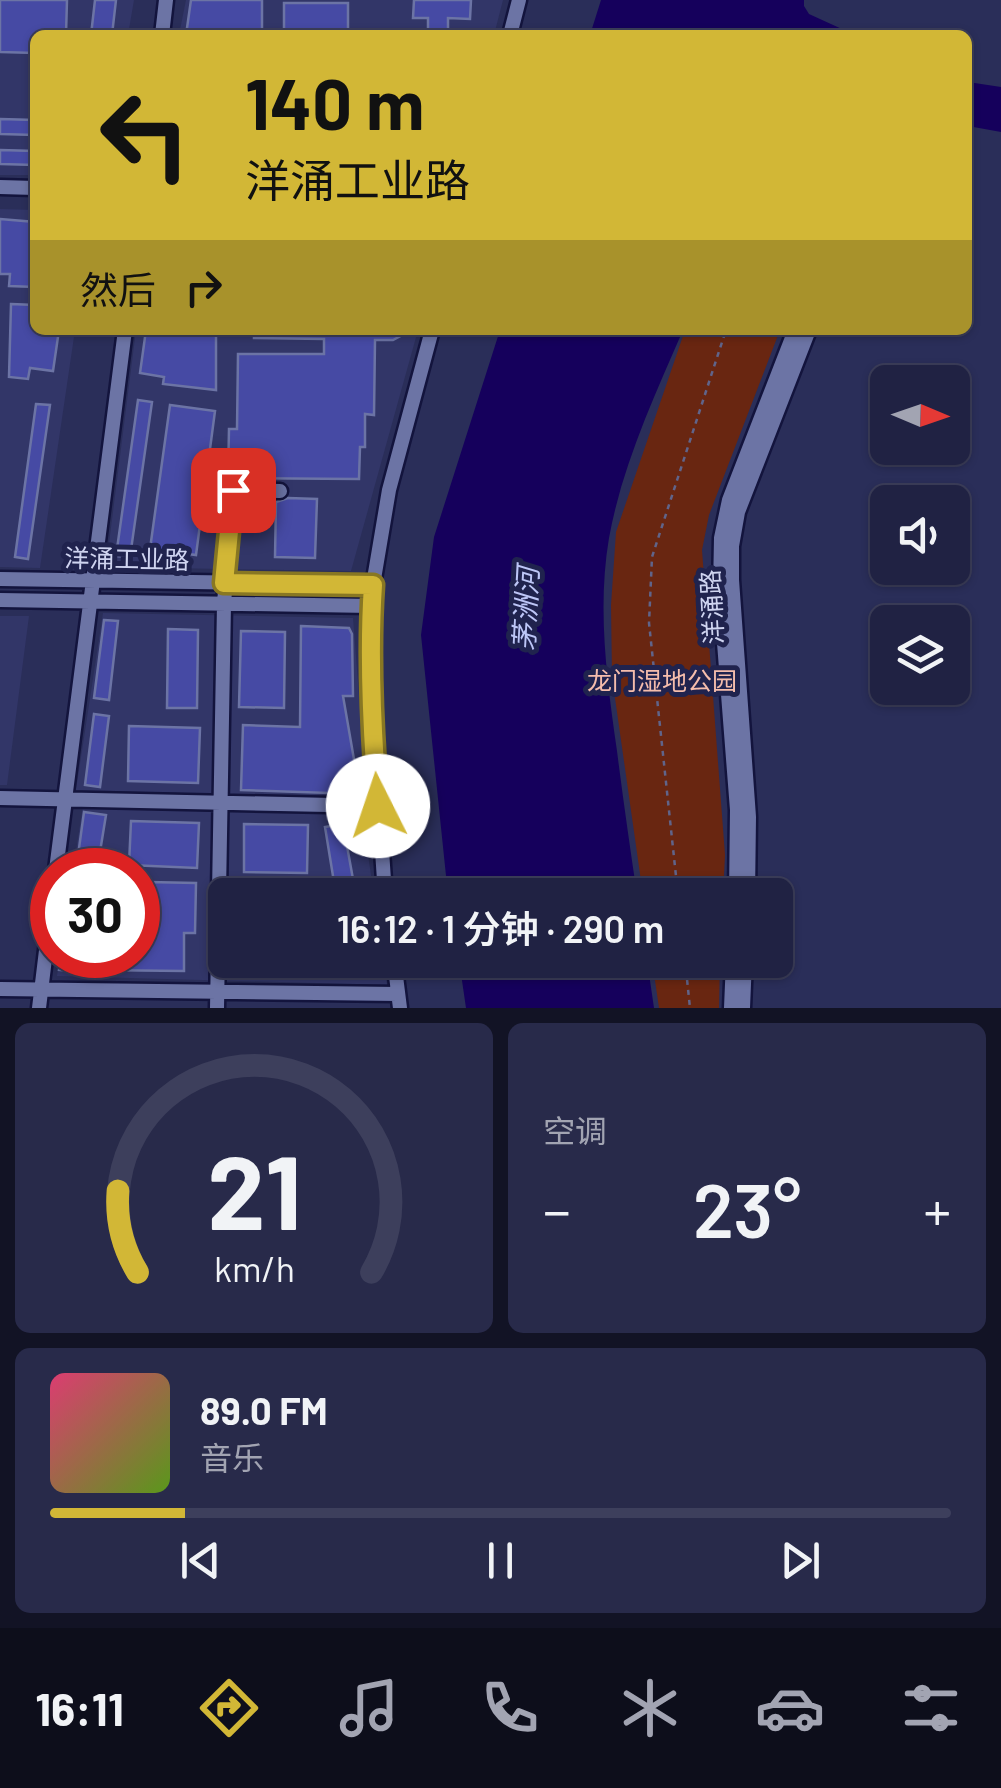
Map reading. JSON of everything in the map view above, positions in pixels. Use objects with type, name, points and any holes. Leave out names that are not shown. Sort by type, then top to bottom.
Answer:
[{"type":"street","points":[[163,30],[166,0]]},
{"type":"street","points":[[511,30],[519,0]]},
{"type":"street","points":[[0,188],[30,188]]},
{"type":"street","points":[[59,848],[123,335]]},
{"type":"street","points":[[384,878],[372,702],[371,606],[382,523],[431,335]]},
{"type":"street","name":"洋涌路","points":[[736,878],[736,810],[720,591],[721,538],[729,500],[793,335]]},
{"type":"street","name":"洋涌路","points":[[748,878],[749,817],[732,546],[738,512],[807,335]]},
{"type":"street","points":[[217,1000],[224,583],[233,490],[280,491]]},
{"type":"street","name":"洋涌工业路","points":[[0,579],[373,585]]},
{"type":"street","name":"洋涌工业路","points":[[0,600],[371,606]]},
{"type":"street","points":[[0,798],[378,806]]},
{"type":"street","points":[[39,1008],[42,978]]},
{"type":"street","points":[[731,1008],[732,978]]},
{"type":"street","points":[[742,1008],[744,978]]},
{"type":"street","points":[[0,989],[217,1000],[399,1001]]},
{"type":"path","points":[[676,878],[649,623],[652,558],[724,335]]},
{"type":"path","points":[[687,978],[690,1008]]},
{"type":"shaded area","points":[[0,0],[134,0],[129,30],[30,30],[30,175],[0,175]]},
{"type":"shaded area","points":[[186,0],[503,0],[495,30],[180,30]]},
{"type":"shaded area","points":[[0,209],[30,210],[30,335],[74,335],[40,568],[0,567]]},
{"type":"shaded area","points":[[135,335],[417,335],[351,571],[106,567]]},
{"type":"shaded area","points":[[103,613],[353,618],[367,798],[76,790]]},
{"type":"shaded area","points":[[0,616],[29,616],[7,785],[0,785]]},
{"type":"shaded area","points":[[83,806],[362,815],[371,878],[208,878],[208,978],[386,978],[387,985],[130,978],[160,978],[160,848],[76,848]]},
{"type":"green space","name":"龙门湿地公园","points":[[683,335],[778,335],[709,515],[702,550],[724,878],[641,878],[612,677],[616,532]]},
{"type":"green space","points":[[655,978],[720,978],[719,1008],[659,1008]]},
{"type":"water","points":[[601,0],[804,0],[809,14],[844,30],[592,30]]},
{"type":"water","points":[[972,83],[1001,87],[1001,132],[972,127]]},
{"type":"water","name":"茅洲河","points":[[498,335],[681,335],[630,458],[605,565],[607,672],[635,878],[446,878],[421,635],[434,537]]},
{"type":"water","points":[[462,978],[650,978],[654,1008],[466,1008]]},
{"type":"building","points":[[0,0],[67,0],[66,30],[30,30],[30,53],[0,52]]},
{"type":"building","points":[[95,0],[116,0],[113,30],[92,30]]},
{"type":"building","points":[[191,0],[262,0],[262,30],[187,30]]},
{"type":"building","points":[[414,0],[471,0],[470,19],[448,18],[448,30],[428,30],[428,18],[413,18]]},
{"type":"building","points":[[284,3],[348,3],[348,30],[284,30]]},
{"type":"building","points":[[0,119],[30,120],[30,135],[0,134]]},
{"type":"building","points":[[0,150],[30,151],[30,165],[0,164]]},
{"type":"building","points":[[0,219],[30,222],[30,287],[9,286],[10,274],[0,274]]},
{"type":"building","points":[[11,304],[30,305],[30,335],[58,335],[53,371],[30,368],[28,379],[9,377]]},
{"type":"building","points":[[145,335],[216,335],[216,390],[163,384],[164,377],[140,373]]},
{"type":"building","points":[[402,335],[393,340],[375,340],[374,415],[365,414],[365,447],[360,447],[359,479],[228,478],[229,429],[237,429],[238,354],[324,354],[324,339],[254,338]]},
{"type":"building","points":[[138,400],[152,402],[130,557],[116,556]]},
{"type":"building","points":[[36,404],[50,405],[28,559],[15,557]]},
{"type":"building","points":[[170,405],[215,411],[196,555],[150,549]]},
{"type":"building","points":[[288,498],[317,499],[315,558],[275,557],[276,502]]},
{"type":"building","points":[[104,620],[118,621],[109,700],[94,698]]},
{"type":"building","points":[[301,626],[349,628],[352,634],[353,696],[343,696],[360,794],[241,790],[243,725],[300,727]]},
{"type":"building","points":[[168,629],[198,630],[197,708],[167,708]]},
{"type":"building","points":[[241,631],[285,632],[284,708],[239,707]]},
{"type":"building","points":[[94,714],[109,716],[100,787],[85,785]]},
{"type":"building","points":[[129,726],[200,728],[198,783],[128,781]]},
{"type":"building","points":[[84,812],[106,815],[101,848],[79,848]]},
{"type":"building","points":[[131,821],[199,823],[197,868],[160,866],[160,848],[130,848]]},
{"type":"building","points":[[244,824],[308,825],[307,873],[244,872]]},
{"type":"building","points":[[343,824],[353,878],[333,878],[325,827]]},
{"type":"building","points":[[160,882],[196,883],[195,933],[184,933],[184,971],[160,971]]},
{"type":"route","points":[[233,490],[224,583],[373,585],[370,631],[378,806]]}]
